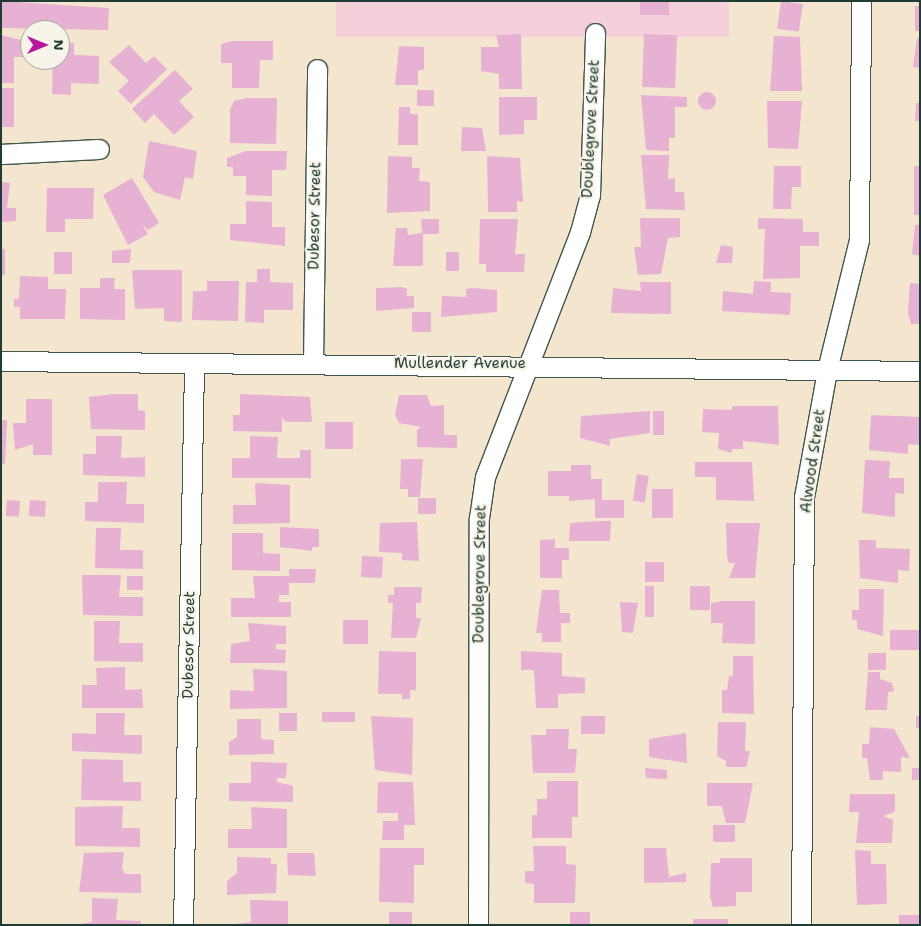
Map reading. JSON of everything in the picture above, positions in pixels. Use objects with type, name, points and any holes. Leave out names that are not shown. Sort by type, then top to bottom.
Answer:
[{"type":"street","name":"Alwood Street","points":[[801,925],[804,497],[827,370],[859,240],[861,1]]},
{"type":"street","name":"Doublegrove Street","points":[[478,925],[479,518],[485,477],[525,365],[580,232],[590,195],[595,33]]},
{"type":"street","name":"Dubesor Street","points":[[313,363],[317,69]]},
{"type":"street","points":[[1,154],[99,149]]},
{"type":"street","name":"Mullender Avenue","points":[[1,361],[194,366],[313,363],[920,371]]},
{"type":"street","name":"Dubesor Street","points":[[183,925],[194,366]]},
{"type":"shaded area","points":[[336,1],[729,1],[729,37],[336,37]]},
{"type":"building","points":[[1,1],[109,8],[108,30],[70,29],[70,20],[20,20],[20,28],[1,28]]},
{"type":"building","points":[[640,1],[669,1],[669,15],[640,15]]},
{"type":"building","points":[[781,1],[803,4],[799,32],[777,29]]},
{"type":"building","points":[[915,6],[920,6],[920,31],[915,31]]},
{"type":"building","points":[[521,34],[522,89],[499,89],[499,74],[481,71],[481,47],[499,47],[496,35]]},
{"type":"building","points":[[644,34],[677,35],[675,88],[642,87]]},
{"type":"building","points":[[1,35],[20,40],[20,57],[14,57],[14,83],[1,83]]},
{"type":"building","points":[[774,36],[800,37],[802,91],[770,91]]},
{"type":"building","points":[[917,38],[920,38],[920,68],[913,67]]},
{"type":"building","points":[[232,41],[273,41],[273,60],[260,60],[259,88],[232,88],[232,63],[221,63],[221,44]]},
{"type":"building","points":[[70,43],[74,43],[74,55],[99,56],[99,84],[71,83],[71,95],[52,94],[53,70],[70,70]]},
{"type":"building","points":[[129,45],[146,63],[154,56],[167,69],[131,104],[118,91],[129,81],[109,62]]},
{"type":"building","points":[[399,46],[424,47],[424,70],[418,70],[418,85],[395,85]]},
{"type":"building","points":[[175,70],[193,89],[179,101],[194,117],[174,135],[154,114],[145,123],[132,109]]},
{"type":"building","points":[[1,88],[14,88],[14,127],[1,127]]},
{"type":"building","points":[[417,90],[434,90],[434,106],[417,106]]},
{"type":"building","points":[[707,92],[713,95],[716,101],[713,107],[707,110],[701,107],[698,101],[701,95]]},
{"type":"building","points":[[641,95],[687,97],[687,107],[675,107],[675,138],[669,138],[669,151],[646,150]]},
{"type":"building","points":[[499,97],[537,97],[537,120],[524,120],[524,134],[499,135]]},
{"type":"building","points":[[247,98],[277,98],[276,144],[230,143],[230,110],[234,101]]},
{"type":"building","points":[[767,101],[802,101],[798,149],[768,148]]},
{"type":"building","points":[[916,103],[920,103],[920,121],[915,121]]},
{"type":"building","points":[[399,107],[410,107],[410,114],[418,114],[418,145],[398,145]]},
{"type":"building","points":[[462,127],[482,128],[486,151],[461,151]]},
{"type":"building","points":[[149,141],[197,151],[193,179],[185,177],[180,200],[154,192],[143,177]]},
{"type":"building","points":[[246,151],[287,151],[286,170],[272,170],[272,196],[246,195],[246,176],[233,176],[233,167],[227,167],[227,158]]},
{"type":"building","points":[[641,155],[669,155],[668,179],[675,178],[675,192],[684,192],[685,210],[646,209]]},
{"type":"building","points":[[388,156],[412,157],[412,168],[420,168],[419,181],[430,182],[430,211],[387,213]]},
{"type":"building","points":[[487,156],[520,158],[523,202],[517,201],[517,212],[488,212]]},
{"type":"building","points":[[774,166],[801,166],[801,187],[792,187],[791,209],[773,209]]},
{"type":"building","points":[[914,166],[920,166],[919,215],[914,215]]},
{"type":"building","points":[[132,178],[159,223],[148,230],[142,224],[148,234],[128,245],[103,195]]},
{"type":"building","points":[[1,182],[10,183],[7,208],[16,208],[16,221],[1,222]]},
{"type":"building","points":[[47,188],[94,188],[93,219],[65,219],[65,232],[46,232]]},
{"type":"building","points":[[246,201],[272,202],[272,227],[285,227],[285,246],[230,240],[230,224],[246,224]]},
{"type":"building","points":[[640,218],[680,218],[680,237],[668,238],[661,274],[638,275],[634,247],[641,247]]},
{"type":"building","points":[[758,218],[803,219],[803,232],[819,232],[819,246],[800,246],[800,278],[763,279],[765,229],[758,229]]},
{"type":"building","points":[[421,219],[439,219],[439,234],[423,234],[423,266],[393,266],[396,228],[407,228],[408,235],[422,233]]},
{"type":"building","points":[[480,219],[518,219],[515,254],[525,254],[524,272],[486,272],[486,264],[479,264]]},
{"type":"building","points":[[915,225],[920,225],[920,256],[912,254]]},
{"type":"building","points":[[721,245],[733,247],[732,263],[716,263]]},
{"type":"building","points":[[1,249],[5,249],[5,275],[1,275]]},
{"type":"building","points":[[131,249],[130,263],[112,263],[112,251]]},
{"type":"building","points":[[54,252],[72,252],[72,274],[54,274]]},
{"type":"building","points":[[446,252],[459,252],[459,271],[446,271]]},
{"type":"building","points":[[257,269],[270,269],[270,282],[293,283],[293,310],[264,310],[264,323],[245,322],[246,282],[257,282]]},
{"type":"building","points":[[132,270],[182,270],[182,322],[164,321],[164,308],[135,309]]},
{"type":"building","points":[[20,276],[48,277],[48,289],[66,289],[65,319],[20,319],[20,307],[14,307],[14,299],[19,299]]},
{"type":"building","points":[[100,278],[115,278],[114,289],[125,289],[125,320],[80,319],[80,288],[100,288]]},
{"type":"building","points":[[207,281],[239,281],[238,321],[192,320],[193,291],[207,291]]},
{"type":"building","points":[[754,281],[771,282],[771,292],[791,293],[790,315],[722,311],[723,291],[753,294]]},
{"type":"building","points":[[640,282],[671,282],[671,314],[611,313],[613,288],[641,291]]},
{"type":"building","points":[[910,283],[920,284],[920,324],[911,324],[908,313]]},
{"type":"building","points":[[402,287],[407,289],[407,296],[414,296],[414,308],[376,311],[376,288]]},
{"type":"building","points":[[466,289],[497,290],[497,312],[441,317],[442,296],[466,297]]},
{"type":"building","points":[[412,312],[431,312],[431,332],[412,332]]},
{"type":"building","points":[[138,394],[138,410],[145,411],[145,430],[91,429],[89,397]]},
{"type":"building","points":[[240,394],[310,397],[312,422],[286,422],[282,418],[282,432],[233,431],[233,415],[240,415]]},
{"type":"building","points":[[399,395],[427,395],[431,406],[444,405],[444,435],[457,435],[457,448],[417,447],[417,430],[421,427],[399,423],[395,415]]},
{"type":"building","points":[[26,399],[52,399],[52,455],[33,455],[33,444],[15,450],[13,423],[26,423]]},
{"type":"building","points":[[732,406],[778,406],[779,445],[743,441],[743,449],[732,449],[731,453],[718,449],[719,433],[702,432],[703,409],[732,410]]},
{"type":"building","points":[[650,411],[650,433],[610,439],[610,446],[580,438],[581,416]]},
{"type":"building","points":[[653,411],[664,411],[664,435],[653,435]]},
{"type":"building","points":[[871,415],[920,417],[920,445],[908,444],[908,454],[869,450]]},
{"type":"building","points":[[1,420],[7,420],[5,464],[1,464]]},
{"type":"building","points":[[325,422],[353,422],[353,449],[325,449]]},
{"type":"building","points":[[96,436],[122,436],[121,458],[145,457],[145,477],[83,475],[83,454],[96,454]]},
{"type":"building","points":[[250,436],[278,437],[277,458],[300,458],[300,450],[311,450],[311,478],[232,478],[232,458],[250,458]]},
{"type":"building","points":[[401,459],[423,459],[420,497],[408,497],[408,489],[400,489]]},
{"type":"building","points":[[865,460],[890,461],[889,478],[904,478],[904,494],[895,493],[895,517],[862,513]]},
{"type":"building","points":[[695,462],[752,462],[754,501],[716,500],[716,477],[695,477]]},
{"type":"building","points":[[571,465],[591,465],[591,479],[602,479],[602,500],[624,500],[624,518],[595,518],[595,499],[569,501],[569,496],[548,496],[548,471],[571,471]]},
{"type":"building","points":[[637,474],[649,476],[645,503],[633,501]]},
{"type":"building","points":[[98,482],[127,482],[126,504],[144,504],[144,523],[85,521],[85,502],[98,502]]},
{"type":"building","points":[[255,483],[290,485],[290,523],[233,524],[233,505],[256,505]]},
{"type":"building","points":[[652,489],[673,489],[673,518],[652,518]]},
{"type":"building","points":[[418,498],[436,498],[436,514],[418,514]]},
{"type":"building","points":[[7,500],[20,501],[19,517],[6,516]]},
{"type":"building","points":[[30,500],[46,501],[45,517],[29,516]]},
{"type":"building","points":[[611,521],[610,541],[569,541],[570,523]]},
{"type":"building","points":[[417,522],[419,561],[402,560],[402,553],[379,552],[380,523]]},
{"type":"building","points":[[726,523],[760,523],[755,578],[729,578],[735,563],[729,563],[727,557]]},
{"type":"building","points":[[280,527],[319,529],[319,547],[312,547],[312,551],[280,547]]},
{"type":"building","points":[[96,528],[121,528],[120,550],[143,550],[143,569],[95,568]]},
{"type":"building","points":[[232,533],[263,533],[263,553],[280,554],[280,571],[232,570]]},
{"type":"building","points":[[555,539],[555,548],[569,548],[569,560],[562,560],[562,578],[540,578],[540,540]]},
{"type":"building","points":[[859,540],[876,540],[876,548],[910,549],[909,571],[898,570],[898,583],[860,578]]},
{"type":"building","points":[[362,556],[383,557],[382,578],[361,577]]},
{"type":"building","points":[[645,562],[664,562],[664,582],[645,582]]},
{"type":"building","points":[[289,569],[316,569],[315,583],[289,583],[289,595],[279,595],[279,602],[291,602],[291,617],[231,617],[231,598],[255,598],[253,576],[289,576]]},
{"type":"building","points":[[82,575],[121,575],[119,597],[143,597],[143,616],[83,615]]},
{"type":"building","points":[[127,576],[143,576],[143,590],[127,590]]},
{"type":"building","points":[[645,586],[654,586],[654,617],[645,617]]},
{"type":"building","points":[[690,586],[710,586],[710,610],[690,610]]},
{"type":"building","points":[[394,587],[422,587],[421,603],[416,603],[416,618],[421,618],[416,638],[391,638],[393,603],[388,603],[388,595],[394,595]]},
{"type":"building","points":[[859,589],[884,589],[883,636],[857,629],[857,620],[852,620],[852,610],[859,610]]},
{"type":"building","points":[[542,590],[559,590],[560,613],[570,613],[570,623],[561,623],[561,642],[542,642],[542,633],[536,633]]},
{"type":"building","points":[[755,601],[755,644],[722,643],[723,623],[711,623],[711,603]]},
{"type":"building","points":[[620,602],[638,603],[633,633],[622,632]]},
{"type":"building","points":[[343,620],[368,620],[368,644],[343,644]]},
{"type":"building","points":[[94,621],[120,621],[119,643],[143,643],[143,662],[94,661]]},
{"type":"building","points":[[248,623],[286,626],[286,644],[276,644],[276,649],[286,650],[285,663],[230,663],[231,644],[250,641]]},
{"type":"building","points":[[890,630],[920,630],[920,650],[890,650]]},
{"type":"building","points":[[379,651],[416,652],[416,690],[410,690],[410,699],[402,699],[402,694],[378,694]]},
{"type":"building","points":[[521,651],[562,653],[562,676],[585,678],[585,693],[558,694],[558,708],[536,708],[534,670],[521,670]]},
{"type":"building","points":[[868,653],[886,653],[886,670],[868,670]]},
{"type":"building","points":[[733,656],[753,656],[754,714],[722,713],[722,690],[727,690],[729,676],[733,676]]},
{"type":"building","points":[[125,667],[125,690],[142,689],[143,708],[82,708],[82,685],[97,685],[96,668]]},
{"type":"building","points":[[253,669],[287,671],[287,708],[230,709],[230,690],[254,691]]},
{"type":"building","points":[[868,672],[880,672],[880,679],[892,683],[894,691],[888,692],[887,710],[865,710]]},
{"type":"building","points":[[322,712],[355,712],[355,722],[322,722]]},
{"type":"building","points":[[96,713],[125,713],[124,735],[142,735],[142,754],[72,751],[72,733],[96,734]]},
{"type":"building","points":[[279,713],[297,713],[297,731],[279,731]]},
{"type":"building","points":[[371,716],[413,718],[412,775],[375,770]]},
{"type":"building","points":[[581,716],[605,716],[605,734],[581,734]]},
{"type":"building","points":[[916,716],[920,716],[920,728],[916,728]]},
{"type":"building","points":[[237,719],[261,719],[261,739],[274,740],[274,754],[229,755],[229,742],[237,737]]},
{"type":"building","points":[[718,722],[746,722],[745,751],[750,751],[746,767],[726,767],[726,761],[717,756]]},
{"type":"building","points":[[870,727],[894,729],[910,758],[901,757],[901,772],[883,771],[883,780],[870,780],[867,758],[862,758],[862,744],[869,744]]},
{"type":"building","points":[[546,729],[569,729],[568,749],[577,749],[575,773],[533,773],[531,735],[546,735]]},
{"type":"building","points":[[686,733],[687,763],[649,757],[649,739]]},
{"type":"building","points":[[82,759],[123,760],[123,782],[141,782],[141,801],[81,800]]},
{"type":"building","points":[[251,762],[287,763],[286,778],[277,778],[277,782],[293,786],[293,802],[229,801],[229,783],[251,783]]},
{"type":"building","points":[[645,768],[667,770],[667,779],[646,778]]},
{"type":"building","points":[[912,768],[920,768],[920,780],[912,780]]},
{"type":"building","points":[[547,781],[578,781],[578,817],[572,817],[572,838],[532,838],[532,815],[537,815],[537,799],[547,799]]},
{"type":"building","points":[[378,782],[413,782],[415,825],[404,825],[404,840],[382,840],[383,821],[398,821],[398,813],[377,813]]},
{"type":"building","points":[[707,783],[753,783],[745,823],[726,823],[722,806],[707,806]]},
{"type":"building","points":[[850,794],[895,794],[895,812],[883,816],[893,820],[892,843],[856,843],[859,812],[849,812]]},
{"type":"building","points":[[123,806],[122,828],[140,828],[140,847],[75,846],[75,807]]},
{"type":"building","points":[[251,807],[287,809],[287,848],[228,848],[228,829],[252,829]]},
{"type":"building","points":[[713,825],[735,825],[735,842],[713,842]]},
{"type":"building","points":[[533,846],[566,846],[566,864],[576,865],[575,903],[534,903],[534,884],[525,883],[525,871],[534,871]]},
{"type":"building","points":[[380,848],[424,848],[424,865],[414,865],[414,903],[379,902]]},
{"type":"building","points":[[644,848],[666,848],[669,877],[686,873],[686,882],[644,883]]},
{"type":"building","points":[[855,850],[871,851],[871,864],[886,864],[887,904],[857,905]]},
{"type":"building","points":[[124,852],[122,868],[125,874],[141,874],[141,893],[79,892],[84,853]]},
{"type":"building","points":[[287,853],[314,853],[316,876],[288,875]]},
{"type":"building","points":[[237,857],[271,858],[271,864],[277,864],[276,893],[227,895],[227,881],[237,873]]},
{"type":"building","points":[[720,858],[752,858],[752,892],[736,892],[736,906],[713,907],[710,896],[711,863],[720,863]]},
{"type":"building","points":[[92,898],[118,899],[116,920],[141,921],[140,925],[72,925],[92,922]]},
{"type":"building","points":[[250,900],[288,901],[288,925],[227,925],[251,922]]},
{"type":"building","points":[[389,912],[412,912],[412,925],[389,925]]},
{"type":"building","points":[[570,912],[590,912],[590,925],[570,925]]},
{"type":"building","points":[[899,915],[920,915],[920,925],[899,925]]},
{"type":"building","points":[[693,919],[728,919],[728,925],[693,925]]}]
